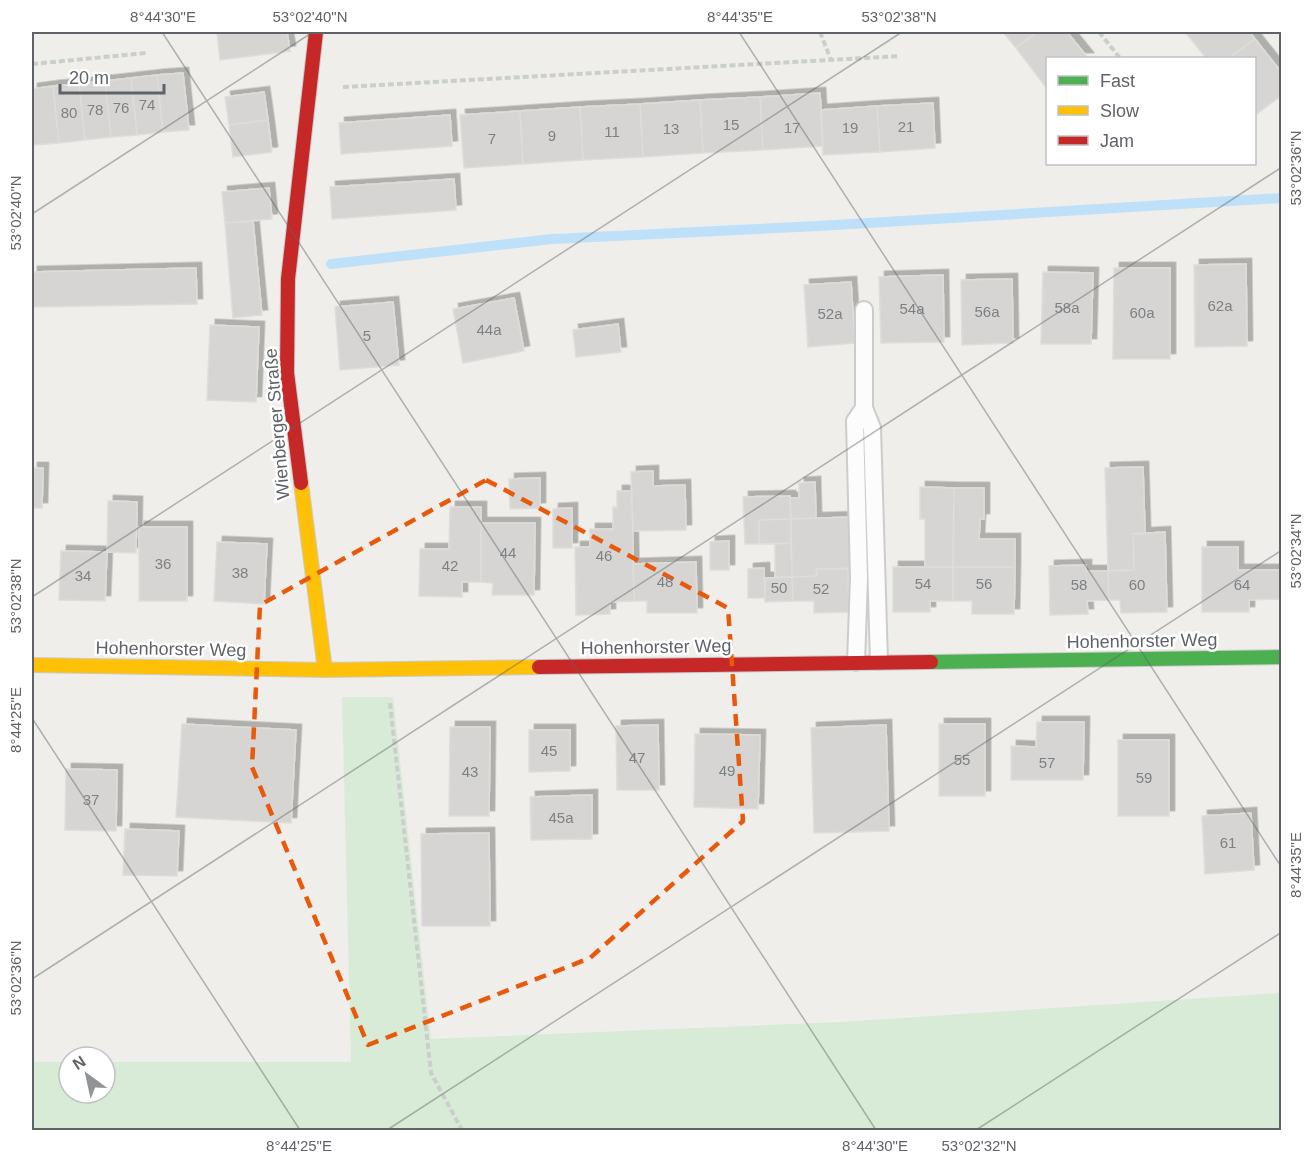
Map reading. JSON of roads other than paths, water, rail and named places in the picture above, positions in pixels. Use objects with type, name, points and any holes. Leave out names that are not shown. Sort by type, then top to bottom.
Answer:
[{"type":"street","name":"Wienberger Straße","points":[[316,32],[288,279],[287,373],[297,471],[325,670]]},
{"type":"street","name":"Hohenhorster Weg","points":[[32,665],[325,670],[1281,657]]},
{"type":"lane","points":[[864,310],[864,408],[872,428],[879,661]]},
{"type":"lane","points":[[856,662],[859,578],[855,421],[864,408]]},
{"type":"waterway","points":[[331,264],[552,239],[818,226],[1282,198]]}]
